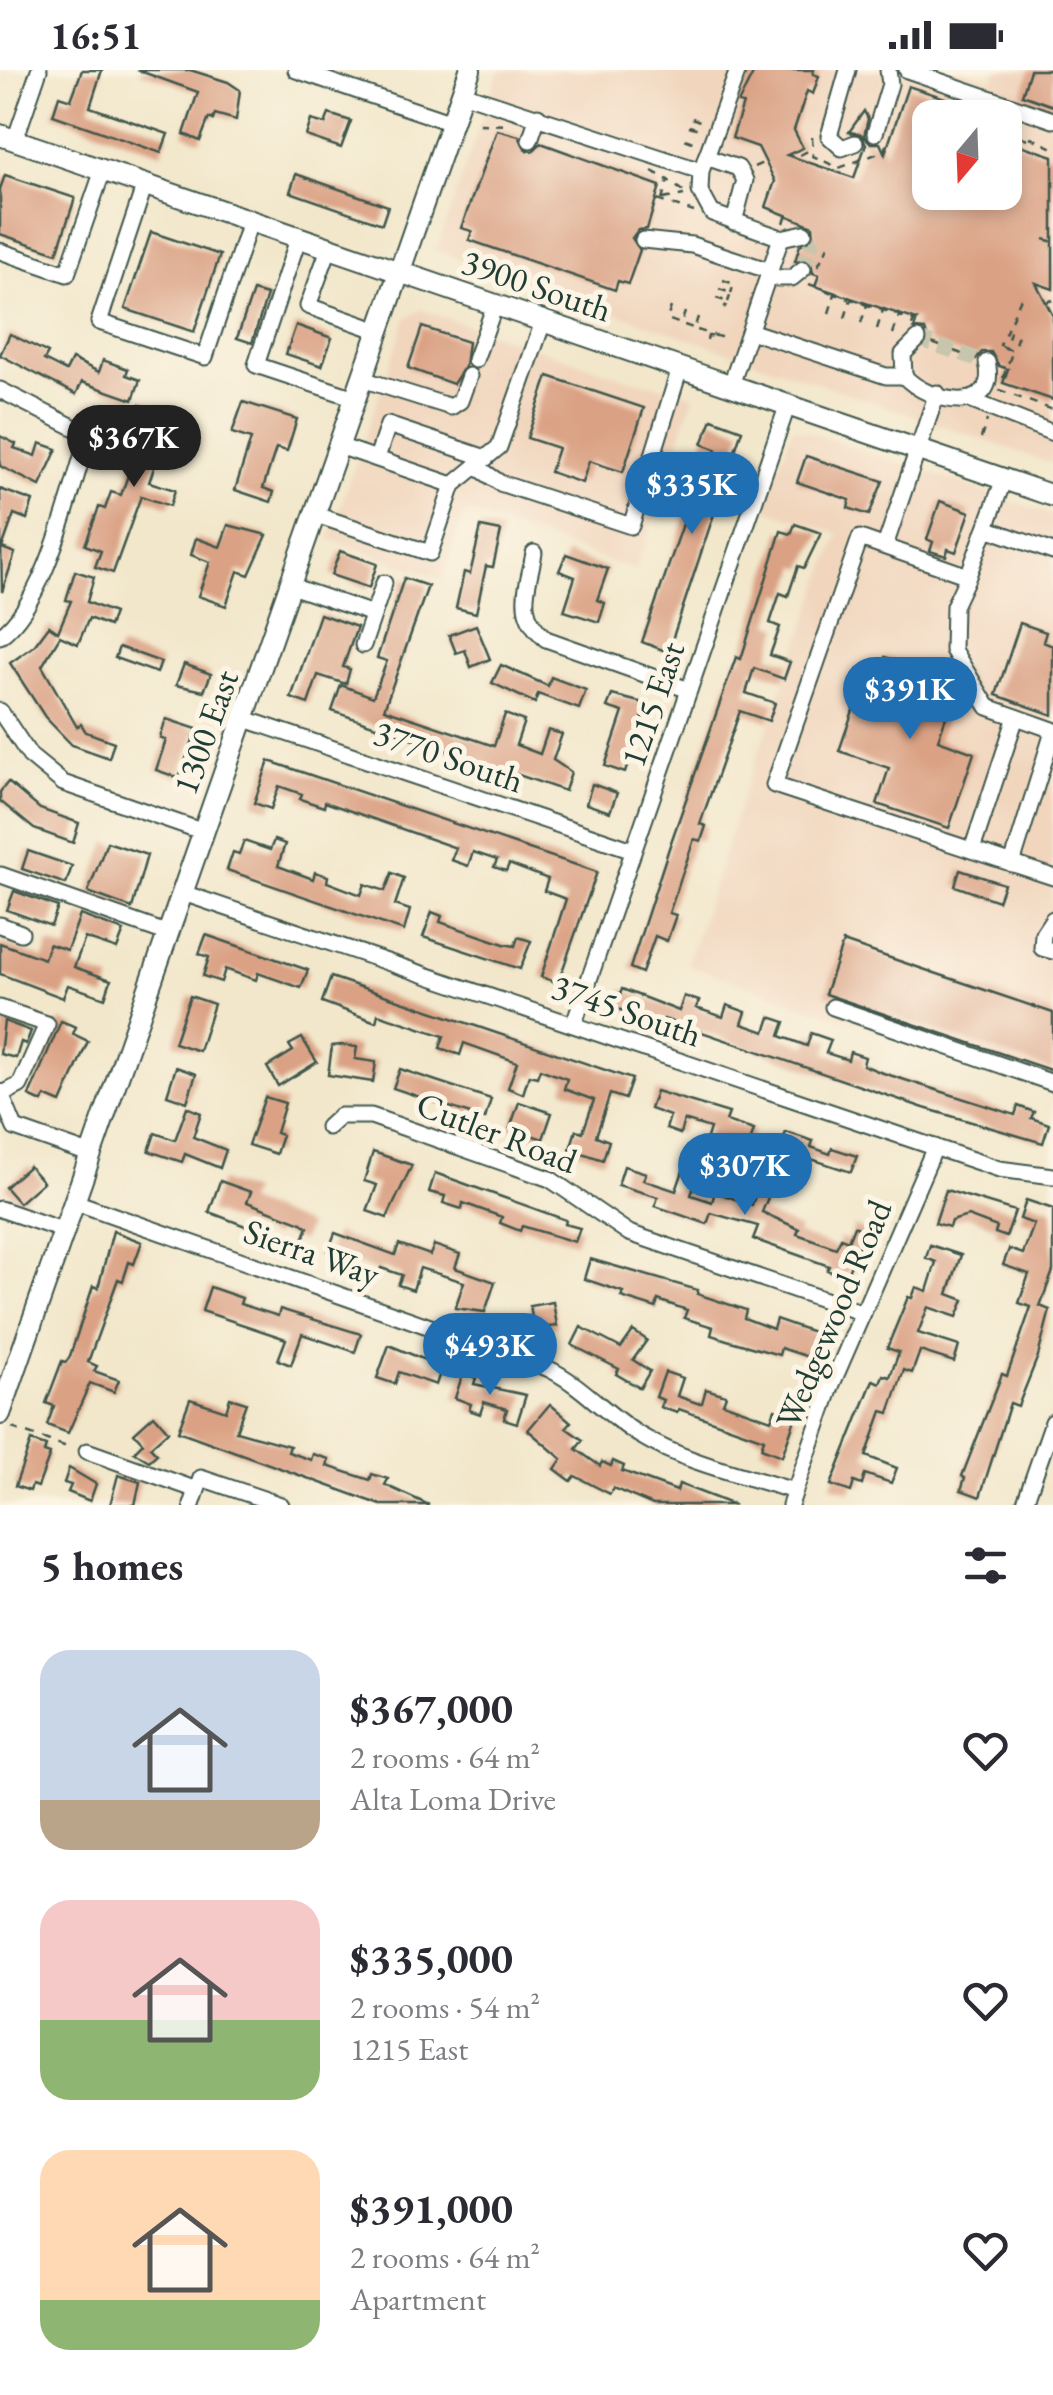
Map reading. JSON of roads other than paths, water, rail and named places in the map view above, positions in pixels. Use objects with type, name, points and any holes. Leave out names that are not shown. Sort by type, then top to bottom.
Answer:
[{"type":"main road","name":"1300 East","points":[[0,1414],[8,1369],[65,1231],[470,70]]},
{"type":"main road","name":"3900 South","points":[[8,138],[1053,496]]},
{"type":"street","points":[[296,70],[452,124]]},
{"type":"street","points":[[738,70],[698,187],[705,205],[734,222],[782,238],[804,232]]},
{"type":"street","points":[[848,70],[829,136],[842,148],[855,143]]},
{"type":"street","points":[[882,134],[890,84],[888,70]]},
{"type":"street","points":[[908,70],[1053,120]]},
{"type":"street","points":[[8,138],[37,71]]},
{"type":"street","points":[[462,93],[704,164],[738,168],[745,180],[734,222]]},
{"type":"street","points":[[530,140],[538,116]]},
{"type":"street","points":[[0,251],[67,274],[102,170]]},
{"type":"street","points":[[145,184],[99,322],[116,328],[204,356],[250,219]]},
{"type":"street","points":[[299,236],[256,365],[451,406],[460,402],[469,376]]},
{"type":"street","points":[[731,386],[782,238]]},
{"type":"street","points":[[643,240],[692,245],[769,274],[792,278],[810,273]]},
{"type":"street","points":[[330,246],[308,306],[378,331]]},
{"type":"street","points":[[475,360],[495,305]]},
{"type":"street","points":[[316,514],[430,553],[453,484],[499,447],[542,322]]},
{"type":"street","points":[[750,331],[886,376],[904,376],[937,393],[1053,433]]},
{"type":"street","points":[[904,376],[904,350],[914,334]]},
{"type":"street","points":[[972,402],[986,390],[986,362]]},
{"type":"street","points":[[377,458],[388,425],[481,462],[500,483],[631,526],[680,368]]},
{"type":"street","points":[[0,390],[89,435],[38,582],[25,610],[0,636]]},
{"type":"street","points":[[885,546],[937,393]]},
{"type":"street","name":"1215 East","points":[[574,1023],[788,404]]},
{"type":"street","points":[[339,446],[453,484]]},
{"type":"street","points":[[1004,479],[954,606],[953,650],[988,706],[1053,731],[1012,864]]},
{"type":"street","points":[[986,528],[1053,552]]},
{"type":"street","points":[[968,576],[860,538],[774,785],[1053,878]]},
{"type":"street","points":[[534,553],[525,611],[529,625],[546,639],[689,690]]},
{"type":"street","points":[[363,644],[384,583]]},
{"type":"street","points":[[291,586],[373,614]]},
{"type":"street","points":[[0,711],[30,756],[52,776],[204,832]]},
{"type":"street","points":[[972,850],[1016,716]]},
{"type":"street","name":"3770 South","points":[[245,719],[633,850]]},
{"type":"street","points":[[0,875],[169,934]]},
{"type":"street","name":"3745 South","points":[[183,893],[999,1170],[1053,1176]]},
{"type":"street","points":[[1053,918],[1043,934],[1042,948],[1053,951]]},
{"type":"street","points":[[0,925],[22,932]]},
{"type":"street","points":[[833,1006],[1053,1083]]},
{"type":"street","points":[[0,1008],[47,1024],[20,1085],[1,1094],[15,1128],[92,1155]]},
{"type":"street","name":"Cutler Road","points":[[328,1127],[340,1116],[371,1116],[550,1178],[628,1233],[863,1313]]},
{"type":"street","name":"Wedgewood Road","points":[[792,1498],[863,1313],[934,1147]]},
{"type":"street","name":"Sierra Way","points":[[74,1202],[547,1368],[569,1378],[624,1425],[660,1446],[792,1498]]},
{"type":"street","points":[[0,1209],[65,1231]]},
{"type":"street","points":[[1024,1505],[1053,1422]]},
{"type":"street","points":[[86,1451],[194,1498],[201,1478],[280,1505]]},
{"type":"tunnel","points":[[803,269],[812,243],[804,233]]},
{"type":"tunnel","points":[[918,339],[987,362]]}]
